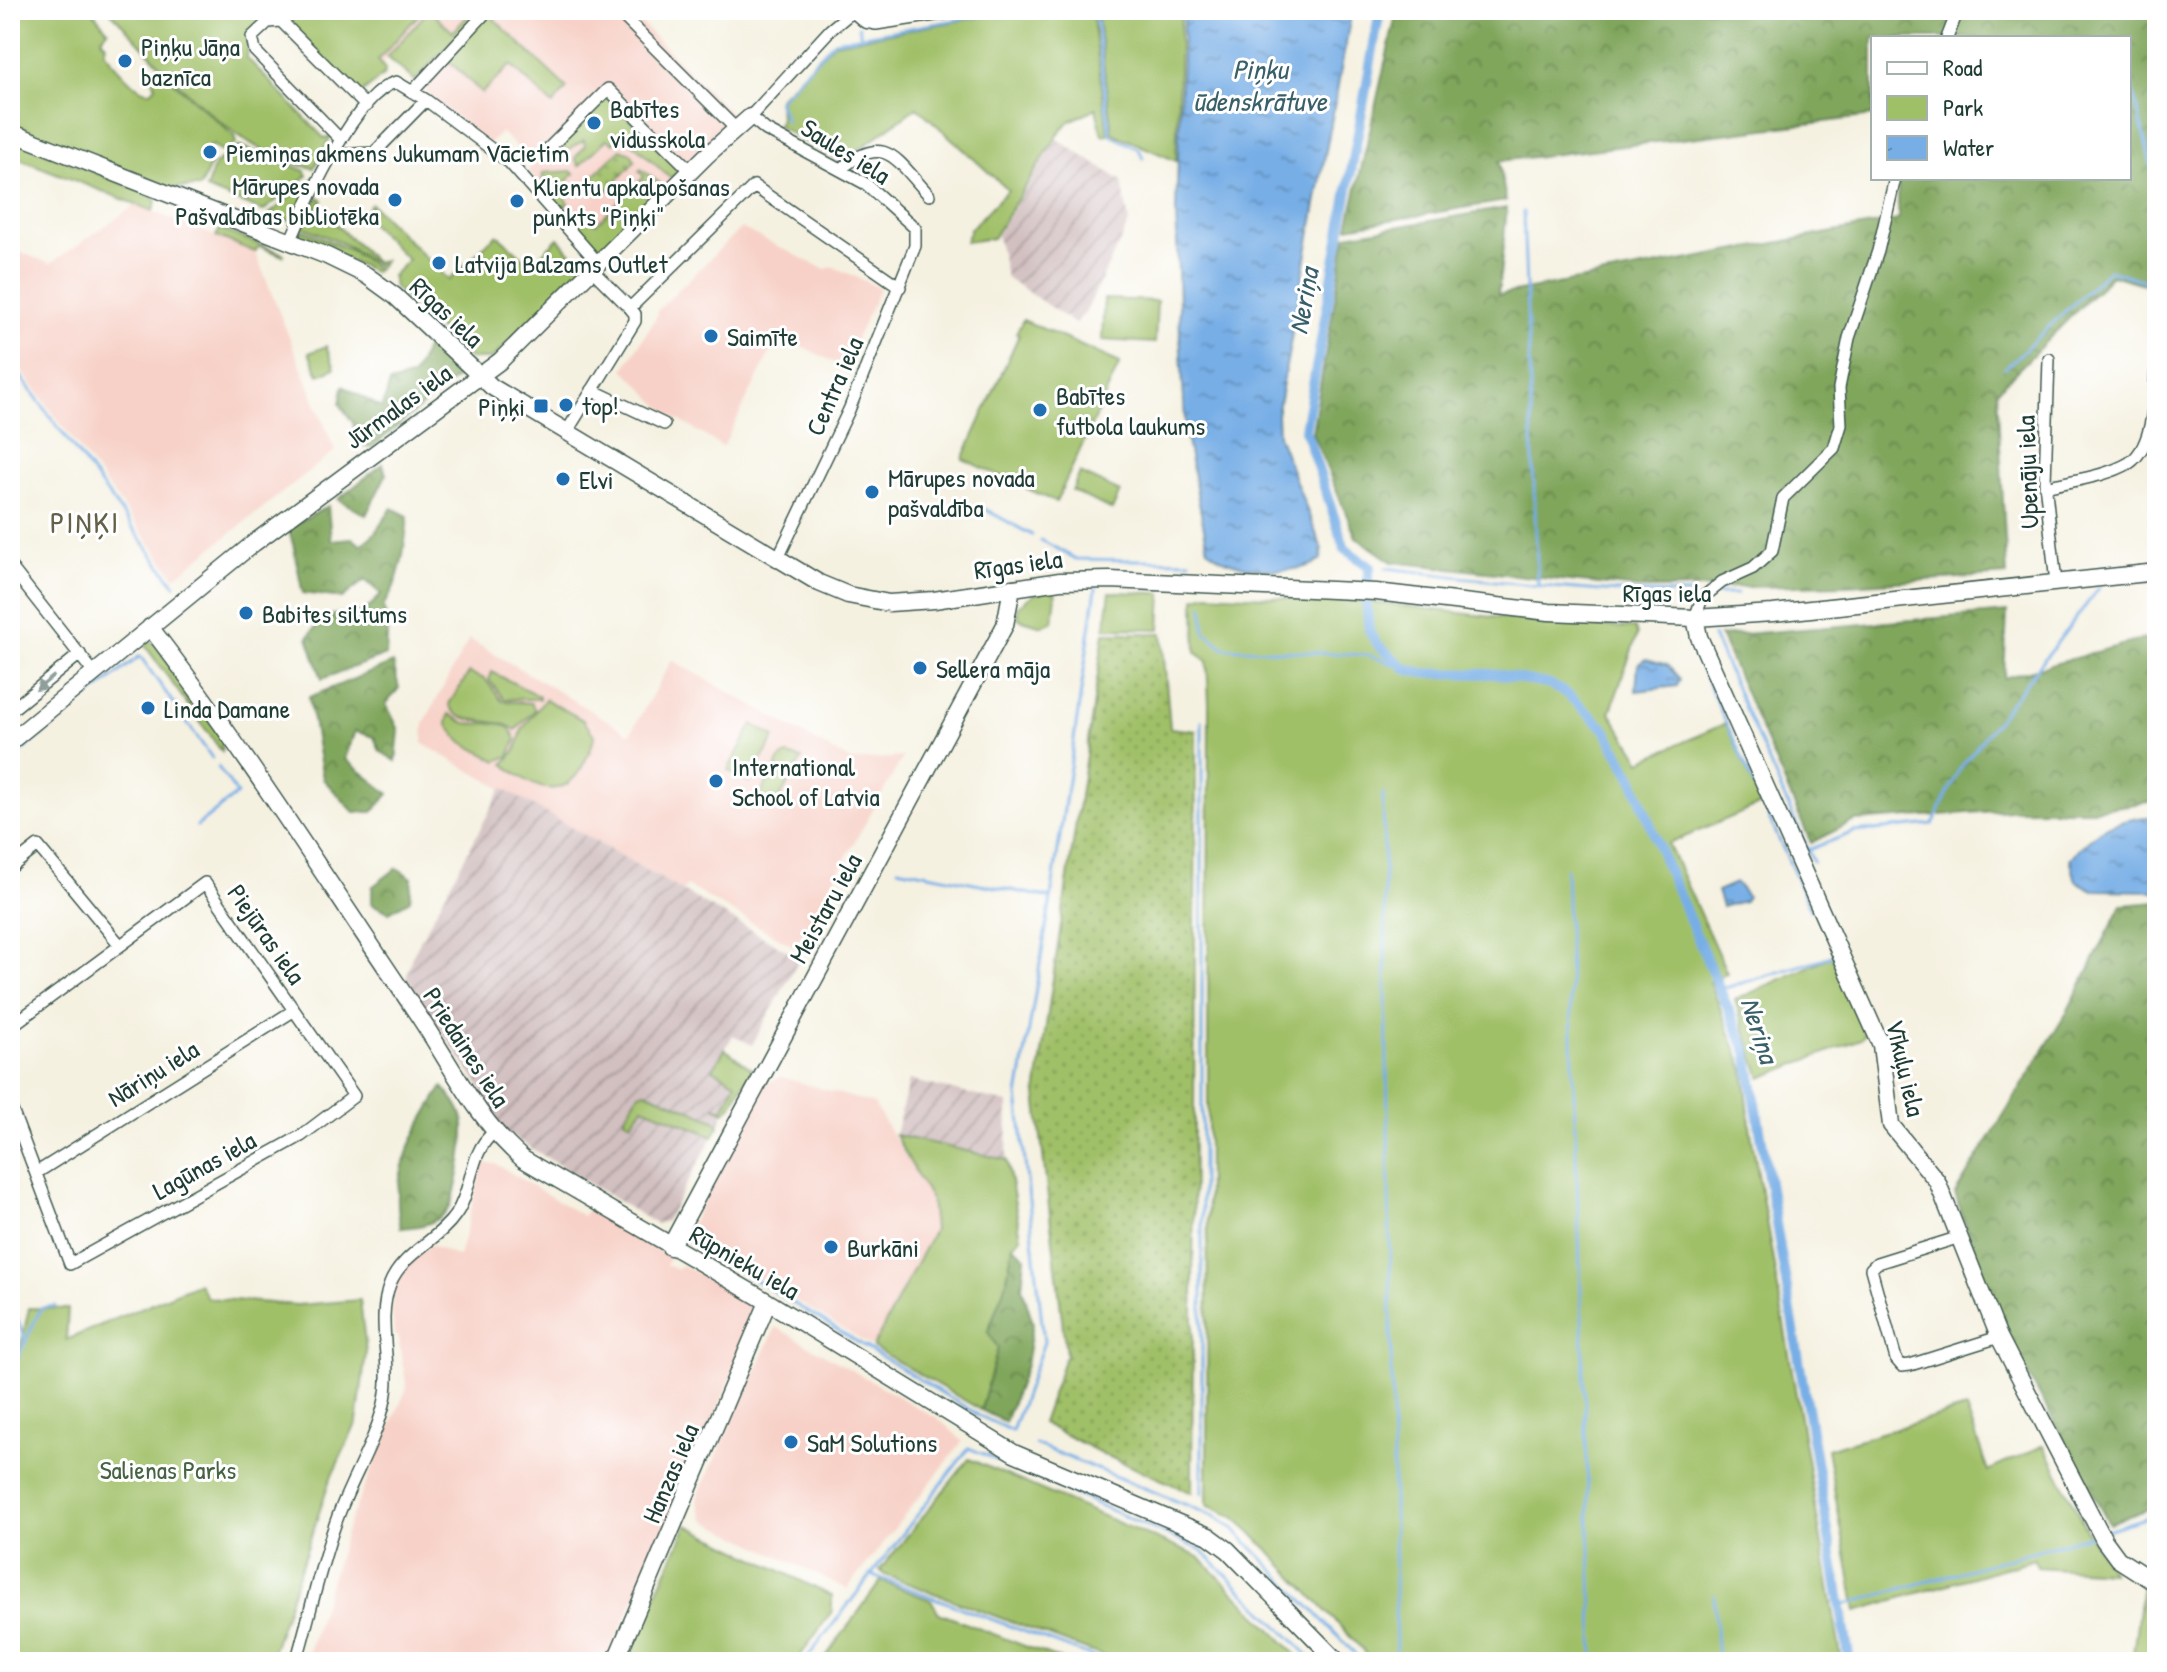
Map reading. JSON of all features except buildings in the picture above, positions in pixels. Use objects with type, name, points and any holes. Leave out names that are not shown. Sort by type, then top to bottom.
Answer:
[{"type":"street","points":[[413,91],[488,10]]},
{"type":"street","points":[[617,10],[735,128]]},
{"type":"street","points":[[853,11],[865,22],[876,24],[968,10]]},
{"type":"street","points":[[1948,36],[1958,10]]},
{"type":"street","name":"Jūrmalas iela","points":[[10,742],[279,524],[500,361],[735,128],[750,117],[830,30],[853,11]]},
{"type":"street","points":[[340,139],[255,51],[252,37],[268,22],[281,21],[366,106]]},
{"type":"street","points":[[290,242],[340,139],[366,106],[393,82],[413,91],[510,163],[635,314],[635,321],[566,433]]},
{"type":"street","points":[[549,148],[608,89],[691,171]]},
{"type":"street","points":[[332,155],[374,153],[426,100]]},
{"type":"street","name":"Saules iela","points":[[750,117],[766,130],[866,184],[915,228]]},
{"type":"street","name":"Rīgas iela","points":[[10,132],[290,242],[375,281],[480,376],[566,433],[836,591],[889,603],[1060,581],[1139,581],[1376,592],[1549,612],[1695,618],[1788,612],[2157,572]]},
{"type":"street","points":[[841,169],[858,155],[875,149],[890,154],[929,195]]},
{"type":"street","points":[[1695,618],[1702,598],[1722,582],[1753,568],[1772,551],[1783,498],[1834,448],[1841,425],[1839,388],[1849,338],[1878,251],[1895,180]]},
{"type":"street","points":[[630,308],[754,186],[900,287]]},
{"type":"street","name":"Centra iela","points":[[778,558],[849,410],[914,254],[915,228]]},
{"type":"street","points":[[2045,487],[2121,467],[2139,452],[2151,424],[2157,339]]},
{"type":"street","name":"Upenāju iela","points":[[2049,359],[2045,487],[2056,583]]},
{"type":"street","points":[[592,390],[664,424]]},
{"type":"street","points":[[10,566],[94,673]]},
{"type":"street","name":"Meistaru iela","points":[[670,1247],[1005,625],[1012,588]]},
{"type":"street","name":"Vīkuļu iela","points":[[1695,618],[1699,637],[1881,1045],[1891,1125],[1937,1181],[1999,1337],[2110,1550],[2157,1584]]},
{"type":"street","name":"Priedaines iela","points":[[150,627],[432,1035],[493,1133],[481,1145],[465,1195],[453,1218],[407,1259],[391,1281],[385,1311],[388,1377],[384,1405],[339,1512],[296,1662]]},
{"type":"street","points":[[10,711],[80,654]]},
{"type":"street","points":[[10,868],[38,846],[120,945]]},
{"type":"street","name":"Piejūras iela","points":[[10,1027],[205,883],[354,1096]]},
{"type":"street","name":"Nāriņu iela","points":[[36,1173],[293,1011]]},
{"type":"street","name":"Lagūnas iela","points":[[36,1173],[70,1264],[301,1136],[354,1096]]},
{"type":"street","points":[[10,1105],[36,1173]]},
{"type":"street","name":"Rūpnieku iela","points":[[493,1133],[523,1159],[768,1302],[1014,1453],[1209,1536],[1228,1550],[1338,1662]]},
{"type":"street","points":[[1960,1237],[1877,1263],[1871,1269],[1896,1359],[1902,1366],[1910,1365],[1999,1337]]},
{"type":"street","name":"Hanzas iela","points":[[615,1662],[768,1302]]},
{"type":"shaded area","name":"Babītes vidusskola","points":[[313,10],[628,10],[730,113],[720,133],[607,249],[599,250],[528,171],[534,164],[501,132],[489,144],[427,93],[426,87],[390,55],[380,65]]},
{"type":"shaded area","points":[[1057,139],[1122,181],[1129,223],[1086,311],[1075,324],[1006,277],[997,235]]},
{"type":"shaded area","points":[[136,205],[255,252],[335,451],[175,577],[10,355],[10,248],[50,264]]},
{"type":"shaded area","name":"Saimīte","points":[[741,228],[824,269],[834,267],[880,288],[848,356],[836,363],[779,335],[723,447],[666,412],[624,369],[658,314],[656,312]]},
{"type":"shaded area","points":[[469,639],[630,734],[672,660],[851,761],[903,757],[795,947],[687,886],[683,891],[423,744],[424,723]]},
{"type":"shaded area","points":[[502,788],[800,958],[752,1045],[733,1035],[714,1069],[736,1083],[722,1109],[715,1107],[724,1112],[719,1126],[666,1221],[656,1224],[503,1131],[483,1091],[406,980],[412,956]]},
{"type":"shaded area","points":[[781,1077],[874,1104],[931,1200],[934,1230],[873,1347],[686,1234],[765,1083]]},
{"type":"shaded area","points":[[909,1080],[1008,1103],[1007,1160],[895,1135]]},
{"type":"shaded area","points":[[483,1163],[496,1164],[583,1216],[588,1209],[669,1257],[666,1265],[677,1270],[681,1265],[754,1303],[758,1316],[606,1662],[305,1662],[349,1523],[407,1388],[398,1337],[394,1336],[392,1304],[399,1278],[409,1262],[430,1245],[459,1257]]},
{"type":"shaded area","points":[[776,1327],[941,1421],[963,1441],[847,1589],[704,1520],[697,1498]]},
{"type":"green space","points":[[10,10],[91,10],[108,30],[101,39],[106,44],[104,51],[131,82],[150,92],[156,86],[150,74],[157,67],[234,136],[236,143],[223,152],[212,145],[205,150],[211,164],[200,187],[171,188],[10,123]]},
{"type":"green space","points":[[109,10],[423,10],[378,60],[385,69],[384,75],[359,95],[282,17],[269,15],[249,32],[247,58],[324,138],[331,136],[314,168],[285,160],[228,128],[201,106]]},
{"type":"green space","points":[[429,10],[453,32],[473,10],[480,11],[415,81],[387,57]]},
{"type":"green space","points":[[492,10],[502,10],[494,19],[567,88],[553,105],[511,65],[482,93],[447,59]]},
{"type":"green space","points":[[1019,10],[1092,10],[1108,134],[1102,135],[1096,108],[1070,121],[1061,130],[993,238],[965,242],[970,229],[1008,190],[917,107],[842,162],[777,126],[780,122],[779,98],[834,43]]},
{"type":"green space","points":[[1097,10],[1181,10],[1176,161],[1112,133]]},
{"type":"green space","points":[[1397,10],[2157,10],[2157,288],[2112,275],[1997,391],[2007,575],[1847,585],[1647,589],[1392,562],[1356,537],[1312,433],[1346,235],[1507,208],[1498,295],[1898,220],[1898,180],[2131,180],[2131,36],[1871,36],[1871,116],[1499,161],[1506,201],[1348,227]]},
{"type":"green space","points":[[607,97],[682,172],[670,178],[623,134],[613,143],[607,139],[579,166],[575,158],[585,146],[584,140],[567,151],[561,144]]},
{"type":"green space","points":[[10,138],[151,195],[156,202],[153,211],[20,159],[10,162]]},
{"type":"green space","points":[[240,146],[305,171],[307,176],[263,211],[206,189],[215,164]]},
{"type":"green space","points":[[621,149],[631,153],[635,161],[606,192],[591,178]]},
{"type":"green space","points":[[641,169],[662,185],[662,191],[607,249],[603,246],[599,250],[577,225],[576,219],[587,216],[596,224],[644,177],[639,171]]},
{"type":"green space","points":[[571,171],[574,174],[559,189],[568,203],[562,209],[542,187],[543,173]]},
{"type":"green space","points":[[315,177],[294,222],[269,214]]},
{"type":"green space","points":[[319,197],[323,200],[318,207],[376,263],[384,260],[380,267],[344,244],[301,226]]},
{"type":"green space","points":[[371,204],[449,280],[497,234],[531,265],[558,238],[578,261],[582,257],[585,270],[491,359],[471,359],[394,287],[392,276],[408,260],[362,215]]},
{"type":"green space","points":[[220,229],[284,254],[259,246],[255,252],[216,236]]},
{"type":"green space","points":[[300,229],[350,250],[378,269],[374,272],[299,236]]},
{"type":"green space","points":[[1104,299],[1157,301],[1155,343],[1102,340]]},
{"type":"green space","name":"Babītes futbola laukums","points":[[1023,320],[1120,363],[1056,502],[963,459]]},
{"type":"green space","points":[[326,346],[335,368],[319,375],[309,353]]},
{"type":"green space","points":[[427,347],[449,356],[460,375],[372,447],[357,445],[353,423],[340,404],[343,386],[382,408],[390,383],[413,376]]},
{"type":"green space","points":[[383,464],[386,475],[366,515],[338,499]]},
{"type":"green space","points":[[1080,473],[1120,492],[1112,510],[1072,491]]},
{"type":"green space","points":[[328,506],[331,540],[352,538],[361,545],[374,534],[392,508],[408,516],[398,575],[383,607],[388,621],[386,655],[322,679],[308,637],[324,616],[365,612],[381,594],[365,580],[342,598],[303,593],[288,529]]},
{"type":"green space","points":[[1052,589],[1056,595],[1053,621],[1042,626],[1019,619],[1017,607],[1034,594]]},
{"type":"green space","points":[[1110,592],[1162,593],[1160,629],[1105,628]]},
{"type":"green space","points":[[1206,594],[1370,602],[1550,624],[1635,628],[1637,635],[1610,713],[1641,761],[1726,723],[1762,804],[1668,844],[1727,973],[1710,982],[1744,1070],[1751,1133],[1842,1662],[1374,1662],[1251,1532],[1234,1517],[1207,1505],[1209,703],[1207,661],[1196,652],[1195,598]]},
{"type":"green space","points":[[2007,612],[2004,678],[2157,635],[2157,801],[2093,810],[2010,810],[1854,821],[1811,843],[1720,636]]},
{"type":"green space","points":[[1104,633],[1162,633],[1170,728],[1196,731],[1192,1493],[1042,1423],[1066,1354],[1036,1094]]},
{"type":"green space","points":[[149,641],[154,643],[223,740],[222,752],[144,644]]},
{"type":"green space","points":[[393,663],[399,688],[386,704],[399,730],[396,761],[380,751],[374,737],[355,731],[345,759],[389,794],[373,812],[354,812],[323,779],[309,697]]},
{"type":"green space","points":[[492,672],[539,696],[539,699],[504,699],[489,680]]},
{"type":"green space","points":[[469,673],[485,679],[502,701],[531,703],[535,710],[516,730],[507,725],[460,716],[449,704]]},
{"type":"green space","points":[[545,699],[583,720],[594,735],[575,777],[566,785],[556,788],[546,788],[525,780],[504,764],[516,750],[522,730]]},
{"type":"green space","points":[[449,714],[466,723],[495,723],[507,727],[516,740],[509,756],[497,761],[460,741],[447,724]]},
{"type":"green space","points":[[753,724],[775,737],[749,782],[728,770]]},
{"type":"green space","points":[[787,755],[802,759],[773,810],[759,797],[781,758]]},
{"type":"green space","points":[[397,868],[412,878],[410,900],[389,912],[372,904],[372,887]]},
{"type":"green space","points":[[2157,902],[2157,1506],[2109,1523],[1997,1317],[1955,1194],[2067,1012],[2122,905]]},
{"type":"green space","points":[[1832,956],[1865,1033],[1861,1039],[1761,1078],[1735,1000]]},
{"type":"green space","points":[[725,1049],[752,1069],[730,1108],[724,1112],[714,1106],[723,1109],[736,1083],[713,1069]]},
{"type":"green space","points":[[443,1087],[459,1109],[464,1125],[462,1156],[454,1195],[447,1211],[437,1219],[420,1226],[401,1228],[398,1190],[401,1171],[414,1136]]},
{"type":"green space","points":[[645,1091],[715,1120],[719,1126],[713,1136],[643,1107],[631,1123],[624,1119],[639,1093]]},
{"type":"green space","points":[[895,1135],[1007,1160],[1021,1237],[1013,1246],[1007,1280],[988,1331],[998,1348],[981,1410],[873,1347],[934,1230],[931,1200]]},
{"type":"green space","points":[[1013,1245],[1025,1257],[1022,1287],[1033,1323],[1026,1365],[1005,1422],[981,1410],[998,1348],[988,1332],[1007,1280]]},
{"type":"green space","name":"Salienas Parks","points":[[199,1283],[207,1298],[297,1305],[360,1300],[366,1353],[357,1422],[330,1480],[269,1662],[10,1662],[10,1366],[20,1349],[29,1308],[68,1309],[66,1340]]},
{"type":"green space","points":[[1966,1408],[1988,1471],[2044,1445],[2087,1531],[2112,1572],[2037,1567],[2035,1559],[1856,1611],[1827,1449]]},
{"type":"green space","points":[[969,1459],[1199,1557],[1304,1662],[1119,1662],[885,1575],[880,1570]]},
{"type":"green space","points":[[687,1525],[832,1596],[832,1611],[796,1662],[626,1662]]},
{"type":"green space","points":[[881,1581],[931,1600],[939,1613],[1066,1662],[822,1662]]},
{"type":"green space","points":[[2142,1585],[2157,1592],[2157,1662],[2132,1662]]},
{"type":"water","name":"Piņķu ūdenskrātuve","points":[[1184,10],[1352,10],[1277,415],[1278,435],[1322,549],[1321,559],[1297,569],[1247,567],[1208,549],[1186,436],[1180,336],[1176,209]]},
{"type":"water","points":[[1646,659],[1667,665],[1680,679],[1677,686],[1636,691],[1638,664]]},
{"type":"water","points":[[2157,816],[2157,891],[2093,890],[2076,881],[2070,859],[2089,839],[2119,822]]},
{"type":"water","points":[[1736,883],[1747,896],[1744,901],[1722,907],[1717,891]]},
{"type":"waterway","points":[[786,121],[778,101],[834,41],[1014,10]]},
{"type":"waterway","points":[[1095,10],[1110,135],[1139,149],[1143,158]]},
{"type":"waterway","name":"Neriņa","points":[[1367,584],[1370,567],[1345,549],[1305,430],[1380,10]]},
{"type":"waterway","points":[[859,26],[861,37]]},
{"type":"waterway","points":[[2131,84],[2157,189]]},
{"type":"waterway","points":[[1523,212],[1538,586]]},
{"type":"waterway","points":[[2005,368],[2109,270],[2157,285]]},
{"type":"waterway","points":[[10,362],[175,585]]},
{"type":"waterway","points":[[979,506],[1032,535]]},
{"type":"waterway","points":[[1041,540],[1076,559],[1190,561]]},
{"type":"waterway","points":[[1386,568],[1578,589],[1694,594]]},
{"type":"waterway","points":[[687,1239],[980,1416],[1012,1431],[1044,1342],[1018,1096],[1051,898],[1096,588]]},
{"type":"waterway","points":[[1808,850],[1854,832],[1933,824],[1959,770],[2099,588]]},
{"type":"waterway","points":[[1713,594],[1737,594]]},
{"type":"waterway","name":"Neriņa","points":[[1366,600],[1369,631],[1377,644],[1406,669],[1424,673],[1496,674],[1551,685],[1567,694],[1604,728],[1632,777],[1665,863],[1747,1052],[1850,1662]]},
{"type":"waterway","points":[[1203,606],[1205,632],[1224,648],[1368,655],[1406,669]]},
{"type":"waterway","points":[[1713,636],[1813,862]]},
{"type":"waterway","points":[[1689,641],[1811,910]]},
{"type":"waterway","points":[[87,698],[140,656],[212,758]]},
{"type":"waterway","points":[[10,760],[76,707]]},
{"type":"waterway","points":[[1202,721],[1202,1493]]},
{"type":"waterway","points":[[197,826],[237,794],[218,767]]},
{"type":"waterway","points":[[1383,793],[1396,1655],[1392,1662]]},
{"type":"waterway","points":[[898,868],[1051,898]]},
{"type":"waterway","points":[[1566,869],[1594,1662]]},
{"type":"waterway","points":[[1722,989],[1832,956]]},
{"type":"waterway","points":[[10,1299],[26,1343]]},
{"type":"waterway","points":[[10,1374],[41,1308],[55,1306]]},
{"type":"waterway","points":[[1035,1444],[1216,1517],[1232,1527],[1363,1662]]},
{"type":"waterway","points":[[804,1662],[969,1448],[1201,1550],[1315,1662]]},
{"type":"waterway","points":[[2107,1530],[2157,1514]]},
{"type":"waterway","points":[[1840,1606],[2091,1535]]},
{"type":"waterway","points":[[870,1574],[1106,1662]]},
{"type":"waterway","points":[[1714,1595],[1718,1662]]},
{"type":"place","name":"Piņķu Jāņa baznīca","points":[[125,61]]},
{"type":"place","name":"Babītes vidusskola","points":[[594,123]]},
{"type":"place","name":"Piemiņas akmens Jukumam Vācietim","points":[[210,152]]},
{"type":"place","name":"Mārupes novada Pašvaldības bibliotēka","points":[[395,200]]},
{"type":"place","name":"Klientu apkalpošanas punkts \"Piņķi\"","points":[[517,201]]},
{"type":"place","name":"Latvija Balzams Outlet","points":[[439,263]]},
{"type":"place","name":"Saimīte","points":[[711,336]]},
{"type":"place","name":"top!","points":[[566,405]]},
{"type":"place","name":"Piņķi","points":[[541,406]]},
{"type":"place","name":"Babītes futbola laukums","points":[[1040,410]]},
{"type":"place","name":"Elvi","points":[[563,479]]},
{"type":"place","name":"Mārupes novada pašvaldība","points":[[872,492]]},
{"type":"place","name":"Babites siltums","points":[[246,613]]},
{"type":"place","name":"Sellera māja","points":[[920,668]]},
{"type":"place","name":"Linda Damane","points":[[148,708]]},
{"type":"place","name":"International School of Latvia","points":[[716,781]]},
{"type":"place","name":"Burkāni","points":[[831,1247]]},
{"type":"place","name":"SaM Solutions","points":[[791,1442]]},
{"type":"district","name":"PIŅĶI","points":[[85,522]]}]
